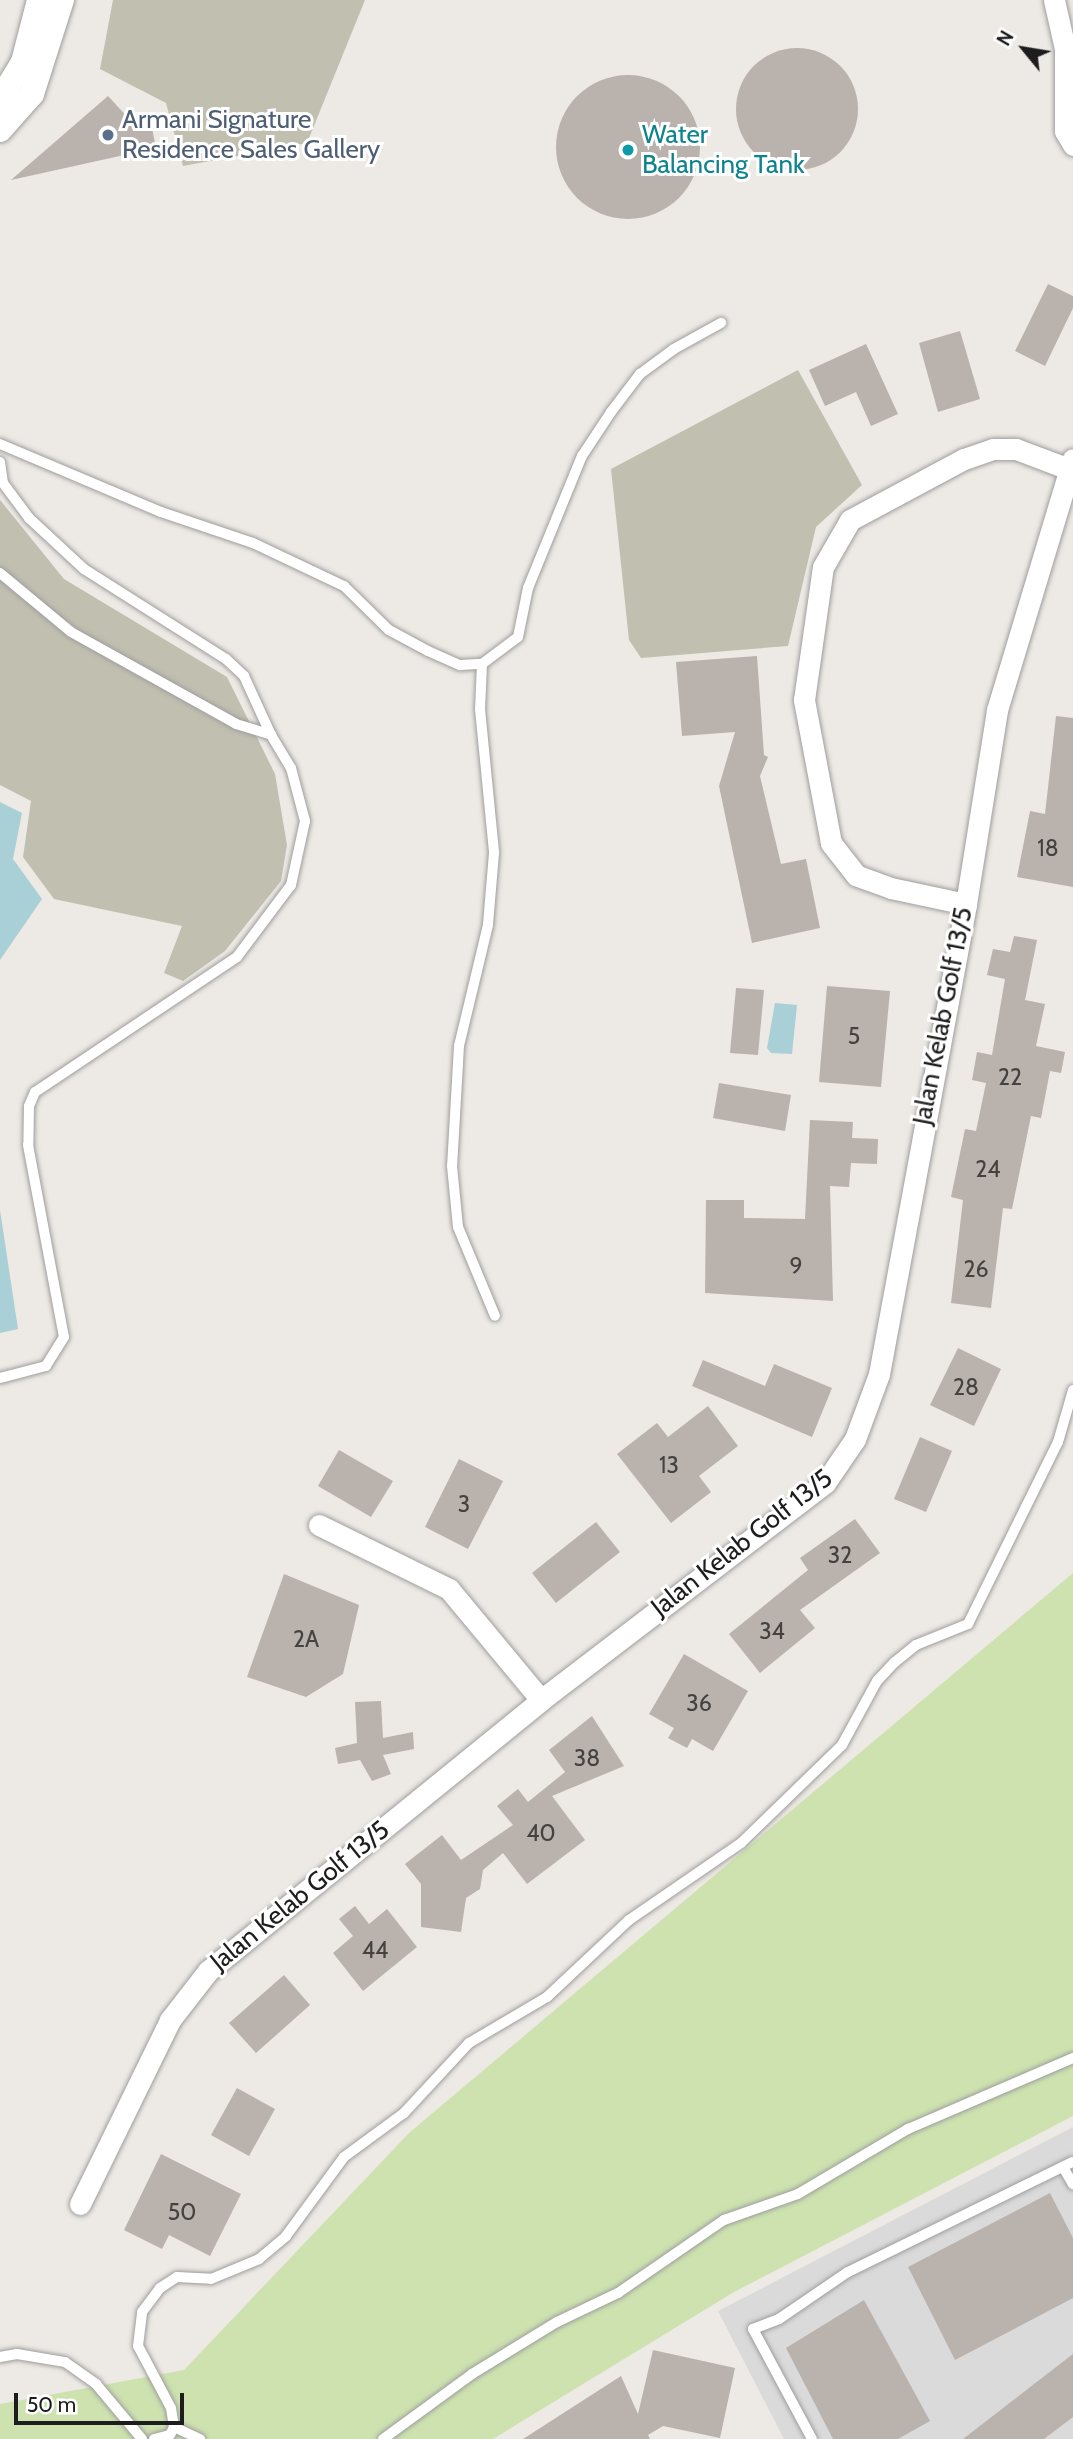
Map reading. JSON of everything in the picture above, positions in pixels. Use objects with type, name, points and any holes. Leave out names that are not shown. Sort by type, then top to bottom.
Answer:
[{"type":"street","points":[[0,100],[23,62],[39,0]]},
{"type":"street","points":[[0,130],[32,94],[62,0]]},
{"type":"street","points":[[1054,0],[1065,49],[1065,131],[1073,145]]},
{"type":"street","points":[[966,904],[891,888],[856,875],[831,843],[804,700],[822,567],[850,520],[964,458],[993,449],[1016,449],[1071,464]]},
{"type":"street","name":"Jalan Kelab Golf 13/5","points":[[80,2204],[170,2020],[208,1970],[541,1700],[825,1483],[855,1439],[879,1374],[966,904],[996,710],[1071,464]]},
{"type":"street","points":[[319,1525],[449,1589],[541,1700]]},
{"type":"lane","points":[[0,444],[161,512],[253,543],[344,586],[389,630],[460,665],[482,664],[518,637],[528,588],[582,456],[611,412],[640,374],[674,349],[721,324]]},
{"type":"lane","points":[[0,462],[4,483],[29,518],[84,569],[226,659],[244,676],[271,735],[291,768],[305,821],[291,885],[237,957],[176,1001],[47,1080],[29,1106],[28,1145],[64,1337],[46,1366],[0,1378]]},
{"type":"lane","points":[[0,573],[71,632],[236,724],[271,735]]},
{"type":"lane","points":[[482,664],[480,709],[494,853],[488,925],[459,1046],[452,1166],[458,1227],[495,1316]]},
{"type":"lane","points":[[154,2439],[170,2435],[174,2427],[171,2408],[138,2346],[142,2312],[160,2288],[177,2277],[211,2279],[235,2273],[259,2259],[286,2236],[344,2157],[404,2113],[469,2043],[547,1997],[629,1920],[741,1843],[842,1745],[877,1681],[895,1662],[916,1645],[968,1624],[1058,1442],[1073,1390]]},
{"type":"lane","points":[[383,2439],[472,2374],[557,2322],[618,2293],[724,2220],[797,2194],[917,2124],[1073,2058]]},
{"type":"lane","points":[[812,2439],[753,2329],[779,2319],[848,2272],[1068,2165],[1073,2184]]},
{"type":"lane","points":[[0,2357],[17,2354],[65,2362],[96,2384],[142,2439]]},
{"type":"lane","points":[[174,2427],[200,2439]]},
{"type":"shaded area","points":[[113,0],[365,0],[307,143],[183,166],[166,103],[100,69]]},
{"type":"shaded area","points":[[798,370],[862,485],[816,527],[788,646],[641,658],[629,640],[611,469]]},
{"type":"shaded area","points":[[0,500],[64,579],[227,677],[275,774],[287,845],[281,881],[225,951],[183,981],[164,973],[182,926],[54,899],[23,857],[31,801],[0,785]]},
{"type":"shaded area","points":[[1073,2127],[1073,2439],[784,2439],[718,2311]]},
{"type":"green space","points":[[1073,1573],[1073,2116],[734,2292],[493,2439],[0,2439],[0,2404],[184,2370],[409,2133]]},
{"type":"water","points":[[0,802],[22,813],[13,859],[42,899],[0,960]]},
{"type":"water","points":[[775,1003],[797,1005],[792,1054],[771,1053],[767,1048]]},
{"type":"water","points":[[0,1210],[18,1329],[0,1333]]},
{"type":"building","name":"Water Balancing Tank","points":[[797,48],[820,53],[840,66],[853,86],[858,109],[853,132],[840,152],[820,165],[797,170],[774,165],[754,152],[741,132],[736,109],[741,86],[754,66],[774,53]]},
{"type":"building","name":"Water Balancing Tank","points":[[628,75],[656,81],[679,96],[694,119],[700,147],[694,175],[679,198],[656,213],[628,219],[600,213],[577,198],[562,175],[556,147],[562,119],[577,96],[600,81]]},
{"type":"building","name":"Armani Signature Residence Sales Gallery","points":[[108,96],[132,122],[150,118],[156,148],[11,180]]},
{"type":"building","points":[[1048,284],[1073,296],[1073,308],[1045,366],[1015,351]]},
{"type":"building","points":[[960,331],[980,399],[938,412],[919,343]]},
{"type":"building","points":[[866,344],[898,414],[871,426],[856,392],[825,406],[809,370]]},
{"type":"building","points":[[757,656],[764,755],[768,757],[760,776],[781,864],[806,859],[820,928],[752,943],[719,786],[735,732],[682,736],[676,662]]},
{"type":"building","points":[[1056,716],[1073,718],[1073,887],[1017,877],[1030,811],[1045,814]]},
{"type":"building","points":[[1014,936],[1037,940],[1025,1000],[1045,1004],[1036,1046],[1065,1052],[1061,1073],[1050,1071],[1041,1118],[1031,1116],[1012,1209],[1003,1208],[991,1308],[951,1303],[963,1200],[951,1197],[965,1129],[976,1131],[986,1083],[972,1080],[977,1052],[992,1055],[1005,979],[987,975],[993,949],[1010,952]]},
{"type":"building","points":[[827,986],[890,991],[881,1087],[819,1082]]},
{"type":"building","points":[[736,988],[764,990],[758,1055],[730,1053]]},
{"type":"building","points":[[719,1083],[791,1095],[785,1131],[713,1118]]},
{"type":"building","points":[[810,1120],[853,1122],[852,1138],[878,1139],[877,1164],[851,1163],[849,1187],[830,1186],[833,1301],[705,1293],[706,1200],[744,1200],[744,1218],[805,1219]]},
{"type":"building","points":[[958,1348],[1001,1369],[974,1426],[930,1405]]},
{"type":"building","points":[[703,1360],[765,1386],[774,1364],[832,1388],[812,1437],[692,1386]]},
{"type":"building","points":[[708,1406],[738,1446],[699,1476],[711,1492],[671,1523],[617,1454],[657,1423],[668,1437]]},
{"type":"building","points":[[920,1437],[952,1451],[926,1512],[894,1499]]},
{"type":"building","points":[[339,1450],[393,1481],[371,1517],[318,1486]]},
{"type":"building","points":[[459,1459],[503,1481],[468,1549],[425,1527]]},
{"type":"building","points":[[855,1519],[880,1553],[800,1610],[815,1628],[760,1673],[729,1634],[808,1570],[800,1558]]},
{"type":"building","points":[[596,1522],[620,1552],[556,1603],[532,1573]]},
{"type":"building","points":[[284,1574],[359,1605],[343,1674],[306,1697],[247,1677]]},
{"type":"building","points":[[684,1654],[748,1691],[713,1751],[692,1739],[687,1748],[668,1738],[674,1728],[649,1714]]},
{"type":"building","points":[[381,1701],[383,1738],[413,1732],[414,1749],[383,1755],[391,1774],[372,1781],[360,1760],[338,1764],[335,1748],[357,1743],[355,1702]]},
{"type":"building","points":[[592,1716],[624,1766],[552,1796],[585,1840],[527,1884],[503,1853],[483,1870],[480,1889],[466,1898],[461,1932],[421,1927],[421,1884],[405,1864],[442,1835],[461,1860],[513,1825],[497,1806],[518,1789],[528,1802],[565,1772],[549,1750]]},
{"type":"building","points":[[355,1906],[369,1924],[387,1909],[417,1947],[363,1991],[333,1953],[353,1936],[339,1919]]},
{"type":"building","points":[[284,1975],[310,2005],[256,2053],[229,2023]]},
{"type":"building","points":[[237,2088],[275,2109],[249,2156],[211,2135]]},
{"type":"building","points":[[161,2154],[241,2194],[210,2256],[169,2235],[162,2249],[124,2230]]},
{"type":"building","points":[[1050,2193],[1073,2238],[1073,2298],[955,2360],[908,2267]]},
{"type":"building","points":[[864,2300],[930,2421],[898,2439],[833,2439],[786,2348]]},
{"type":"building","points":[[653,2350],[735,2368],[720,2438],[663,2426],[648,2435],[650,2439],[523,2439],[621,2376],[638,2414]]},
{"type":"building","points":[[1073,2354],[1073,2417],[1044,2439],[963,2439]]},
{"type":"place","name":"Armani Signature Residence Sales Gallery","points":[[108,135]]},
{"type":"place","name":"Water Balancing Tank","points":[[628,150]]}]
